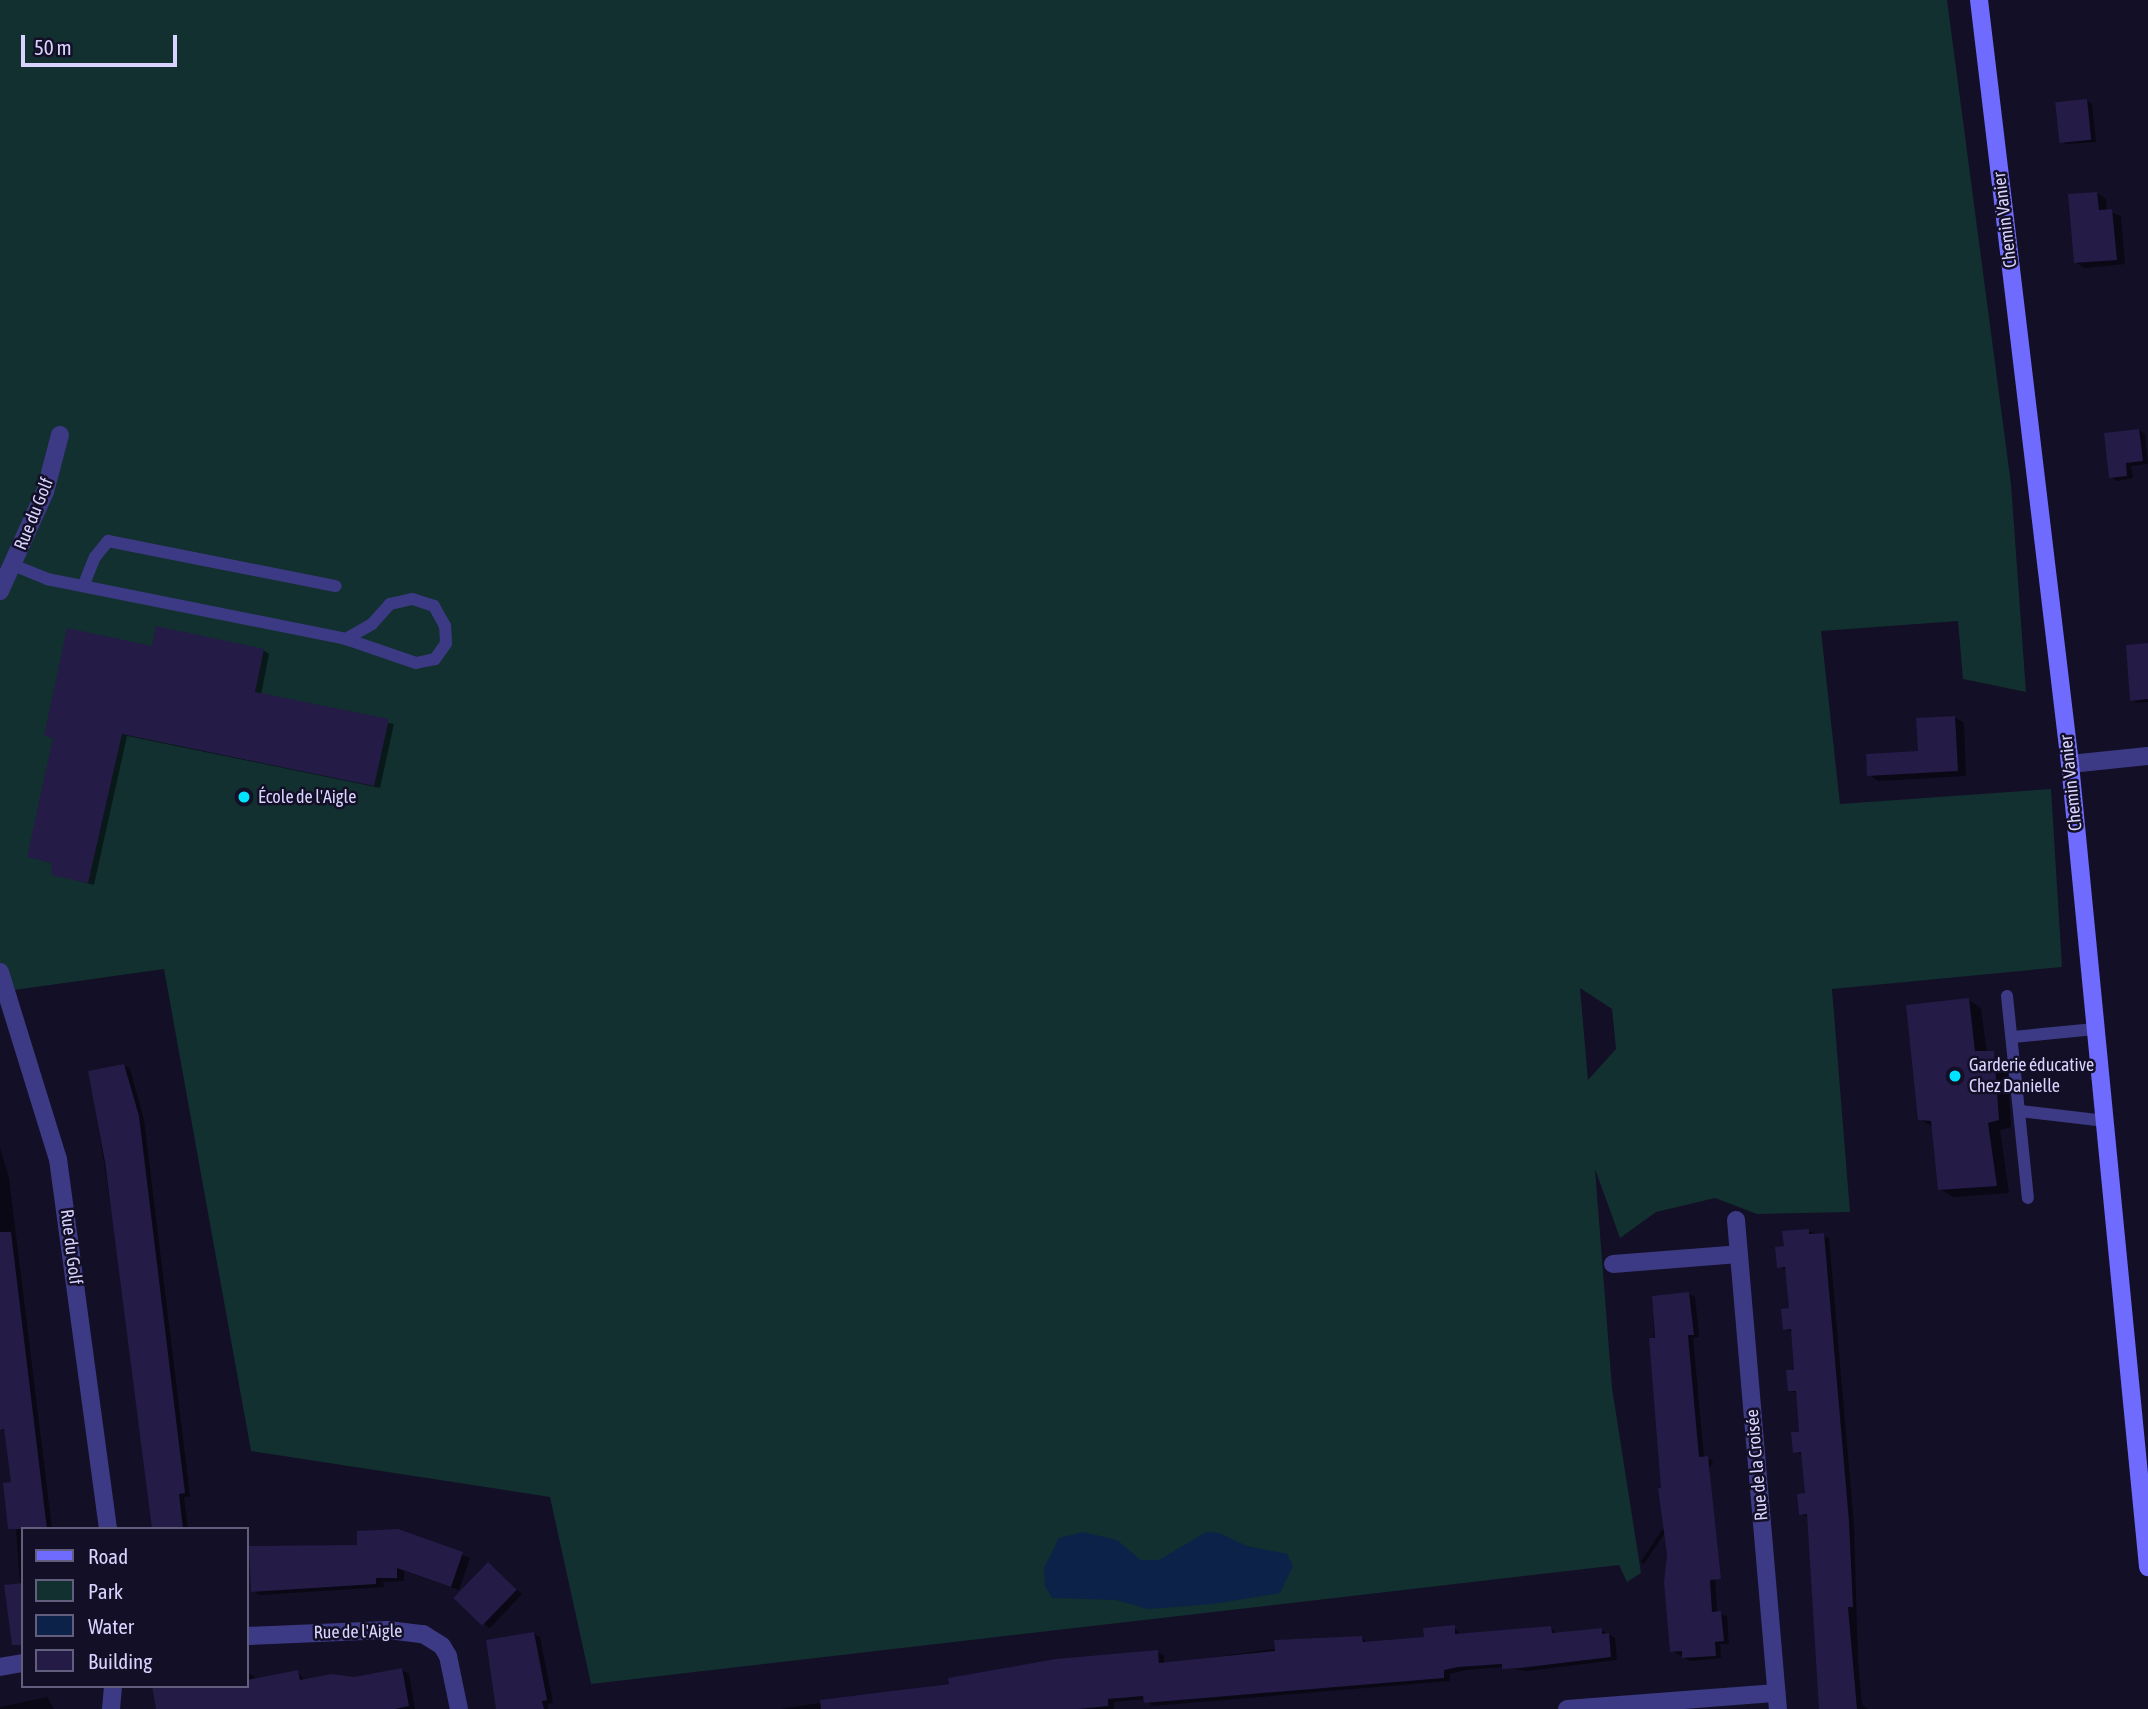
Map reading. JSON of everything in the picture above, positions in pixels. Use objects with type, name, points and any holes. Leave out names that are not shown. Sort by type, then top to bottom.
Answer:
[{"type":"main road","name":"Chemin Vanier","points":[[1979,0],[2070,764],[2148,1567]]},
{"type":"street","name":"Rue du Golf","points":[[0,591],[45,492],[60,435]]},
{"type":"street","points":[[2070,764],[2148,755]]},
{"type":"street","name":"Rue du Golf","points":[[0,972],[2,992],[51,1134],[66,1201],[108,1527]]},
{"type":"street","name":"Rue de la Croisée","points":[[1736,1220],[1777,1701]]},
{"type":"street","points":[[1613,1264],[1739,1254]]},
{"type":"street","name":"Rue de l'Aigle","points":[[248,1636],[388,1630],[423,1634],[442,1646],[448,1656],[459,1709]]},
{"type":"street","points":[[0,1667],[21,1663]]},
{"type":"street","points":[[111,1709],[113,1688]]},
{"type":"street","points":[[1567,1709],[1777,1701]]},
{"type":"lane","points":[[83,584],[95,557],[108,541],[336,586]]},
{"type":"lane","points":[[13,565],[47,579],[83,584],[346,639],[416,663],[435,659],[446,643],[445,626],[434,606],[412,598],[390,604],[372,624],[346,639]]},
{"type":"lane","points":[[2007,996],[2028,1198]]},
{"type":"lane","points":[[2013,1037],[2095,1029]]},
{"type":"lane","points":[[2020,1111],[2105,1121]]},
{"type":"green space","points":[[0,0],[1947,0],[2011,484],[2026,692],[1963,679],[1958,621],[1821,631],[1840,804],[2051,789],[2062,967],[1832,989],[1850,1212],[1757,1214],[1715,1198],[1656,1212],[1620,1238],[1595,1169],[1612,1388],[1641,1573],[1627,1582],[1619,1565],[591,1684],[550,1497],[251,1451],[164,969],[0,992]],"holes":[[[1580,988],[1612,1009],[1616,1049],[1588,1080]]]},
{"type":"water","points":[[1083,1532],[1117,1540],[1141,1560],[1159,1560],[1206,1532],[1219,1533],[1247,1546],[1287,1554],[1293,1566],[1280,1593],[1213,1604],[1148,1609],[1116,1600],[1052,1598],[1045,1586],[1044,1568],[1059,1538]]},
{"type":"building","points":[[2087,99],[2091,140],[2059,143],[2055,102]]},
{"type":"building","points":[[2097,192],[2099,210],[2112,209],[2117,260],[2074,263],[2068,194]]},
{"type":"building","points":[[2139,429],[2143,461],[2126,463],[2127,476],[2109,478],[2104,433]]},
{"type":"building","name":"École de l'Aigle","points":[[156,626],[264,649],[255,692],[389,719],[374,786],[122,734],[88,883],[51,875],[52,863],[27,857],[53,738],[44,736],[67,628],[152,646]]},
{"type":"building","points":[[2148,643],[2148,699],[2130,701],[2126,645]]},
{"type":"building","points":[[1955,716],[1958,771],[1867,776],[1866,754],[1918,751],[1916,718]]},
{"type":"building","points":[[1969,998],[1975,1051],[1994,1051],[1999,1120],[1988,1123],[1997,1186],[1938,1190],[1931,1121],[1918,1120],[1906,1005]]},
{"type":"building","points":[[124,1064],[139,1116],[185,1493],[179,1494],[183,1527],[152,1527],[105,1162],[88,1071]]},
{"type":"building","points":[[1809,1229],[1809,1234],[1824,1233],[1849,1521],[1853,1607],[1848,1607],[1857,1709],[1819,1709],[1807,1514],[1799,1515],[1797,1494],[1805,1493],[1801,1452],[1793,1453],[1791,1432],[1799,1432],[1796,1391],[1788,1391],[1786,1370],[1794,1370],[1791,1329],[1783,1330],[1781,1309],[1789,1308],[1785,1267],[1777,1268],[1775,1247],[1784,1246],[1782,1231]]},
{"type":"building","points":[[0,1232],[11,1232],[47,1527],[8,1529],[3,1483],[11,1482],[4,1429],[0,1430]]},
{"type":"building","points":[[1689,1292],[1694,1335],[1688,1335],[1699,1457],[1708,1456],[1721,1579],[1710,1580],[1712,1612],[1721,1611],[1724,1641],[1715,1642],[1716,1656],[1682,1658],[1682,1651],[1670,1652],[1664,1582],[1667,1555],[1658,1488],[1661,1488],[1649,1338],[1655,1338],[1652,1296]]},
{"type":"building","points":[[398,1529],[463,1552],[451,1587],[397,1568],[397,1578],[376,1578],[376,1584],[251,1592],[249,1546],[357,1545],[357,1531]]},
{"type":"building","points":[[488,1562],[517,1590],[482,1626],[453,1598]]},
{"type":"building","points":[[21,1583],[21,1645],[12,1645],[4,1585]]},
{"type":"building","points":[[1455,1625],[1455,1634],[1551,1626],[1552,1633],[1602,1628],[1602,1634],[1609,1633],[1611,1657],[1520,1668],[1502,1669],[1502,1664],[1458,1667],[1444,1670],[1444,1678],[1144,1703],[1143,1696],[1108,1699],[1108,1706],[1078,1709],[821,1709],[820,1700],[949,1684],[948,1678],[1056,1659],[1158,1650],[1159,1663],[1275,1651],[1274,1640],[1362,1636],[1363,1642],[1424,1637],[1423,1628]]},
{"type":"building","points":[[534,1632],[547,1700],[542,1701],[544,1709],[496,1709],[486,1640]]},
{"type":"building","points":[[402,1668],[409,1706],[395,1709],[156,1709],[152,1688],[248,1688],[248,1680],[298,1670],[300,1680],[332,1674],[354,1677]]},
{"type":"place","name":"École de l'Aigle","points":[[244,797]]},
{"type":"place","name":"Garderie éducative Chez Danielle","points":[[1955,1076]]}]
